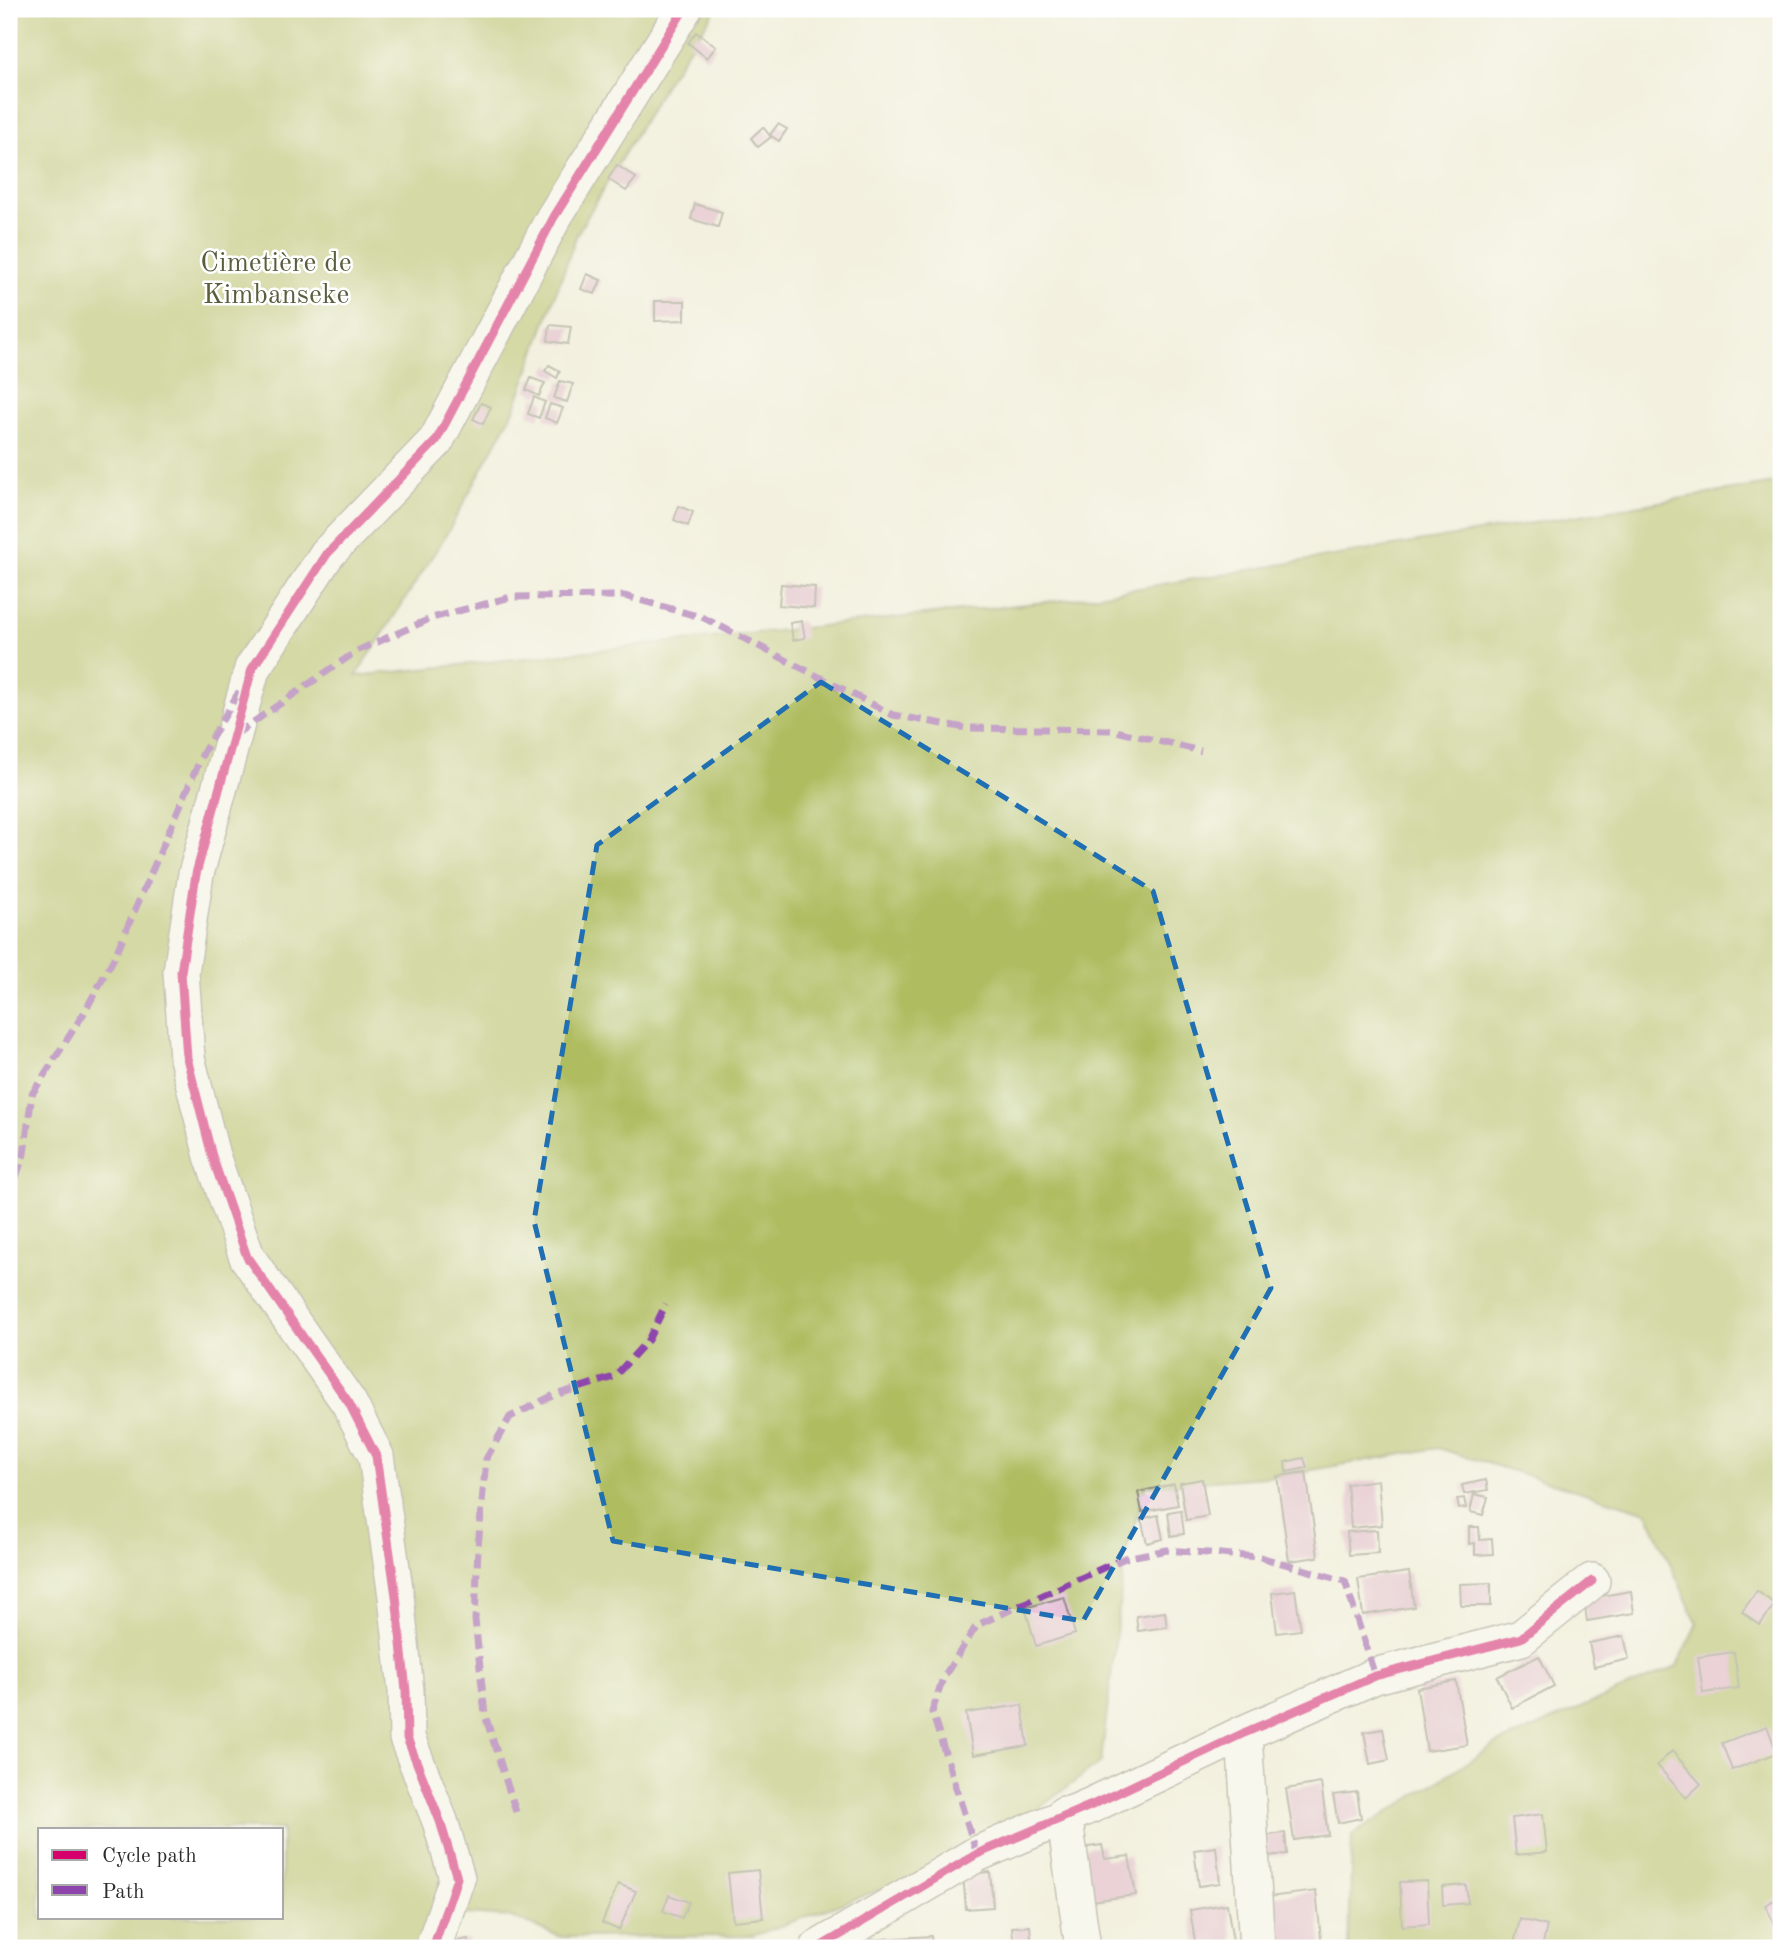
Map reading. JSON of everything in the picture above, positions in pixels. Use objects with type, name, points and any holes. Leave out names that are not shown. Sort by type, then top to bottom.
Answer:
[{"type":"street","points":[[433,1948],[448,1913],[457,1878],[440,1821],[407,1738],[407,1691],[376,1455],[349,1403],[247,1257],[212,1156],[187,1058],[181,972],[196,874],[253,669],[327,554],[436,441],[554,217],[684,9]]},
{"type":"street","points":[[818,1948],[976,1854],[1065,1814],[1092,1805],[1244,1733],[1375,1676],[1521,1638],[1592,1581]]},
{"type":"street","points":[[1244,1733],[1257,1948]]},
{"type":"street","points":[[1065,1814],[1083,1948]]},
{"type":"highlighted area","points":[[821,682],[1153,891],[1271,1288],[1083,1621],[613,1541],[534,1221],[597,845]]},
{"type":"green space","name":"Cimetière de Kimbanseke","points":[[9,9],[716,9],[667,81],[577,234],[515,408],[449,530],[356,676],[1073,599],[1781,482],[1781,1948],[1349,1948],[1352,1835],[1495,1745],[1677,1666],[1697,1623],[1647,1512],[1438,1448],[1277,1476],[1146,1486],[1125,1558],[1101,1762],[977,1854],[753,1936],[561,1937],[511,1917],[448,1913],[433,1948],[9,1948]]},
{"type":"building","points":[[696,32],[716,47],[707,58],[688,43]]},
{"type":"building","points":[[778,124],[787,129],[779,141],[770,135]]},
{"type":"building","points":[[763,127],[771,137],[758,147],[751,138]]},
{"type":"building","points":[[617,165],[636,178],[626,191],[608,179]]},
{"type":"building","points":[[695,204],[722,212],[718,227],[691,219]]},
{"type":"building","points":[[587,274],[601,280],[595,294],[581,289]]},
{"type":"building","points":[[655,301],[685,301],[685,320],[655,321]]},
{"type":"building","points":[[550,325],[571,327],[568,344],[548,341]]},
{"type":"building","points":[[549,365],[560,371],[557,378],[545,371]]},
{"type":"building","points":[[531,378],[545,383],[539,396],[526,390]]},
{"type":"building","points":[[560,381],[573,384],[567,402],[554,398]]},
{"type":"building","points":[[534,397],[545,402],[539,418],[528,414]]},
{"type":"building","points":[[481,403],[491,407],[483,424],[473,419]]},
{"type":"building","points":[[550,404],[563,408],[557,423],[545,418]]},
{"type":"building","points":[[679,506],[693,512],[688,526],[674,520]]},
{"type":"building","points":[[781,584],[815,587],[814,608],[779,605]]},
{"type":"building","points":[[802,621],[805,638],[793,640],[790,623]]},
{"type":"building","points":[[1304,1458],[1307,1468],[1286,1472],[1285,1462]]},
{"type":"building","points":[[1306,1472],[1318,1557],[1289,1561],[1277,1476]]},
{"type":"building","points":[[1202,1479],[1208,1516],[1186,1520],[1180,1483]]},
{"type":"building","points":[[1378,1480],[1382,1525],[1351,1528],[1347,1484]]},
{"type":"building","points":[[1486,1480],[1488,1490],[1464,1494],[1462,1485]]},
{"type":"building","points":[[1174,1484],[1178,1505],[1142,1512],[1138,1492]]},
{"type":"building","points":[[1474,1494],[1488,1497],[1483,1515],[1470,1512]]},
{"type":"building","points":[[1464,1498],[1466,1508],[1459,1509],[1457,1499]]},
{"type":"building","points":[[1181,1510],[1184,1534],[1171,1536],[1168,1512]]},
{"type":"building","points":[[1158,1515],[1163,1539],[1147,1543],[1141,1519]]},
{"type":"building","points":[[1469,1527],[1479,1527],[1480,1540],[1492,1539],[1493,1554],[1475,1555],[1475,1543],[1469,1544]]},
{"type":"building","points":[[1377,1530],[1378,1553],[1349,1555],[1347,1532]]},
{"type":"building","points":[[1409,1572],[1414,1607],[1363,1615],[1358,1579]]},
{"type":"building","points":[[1491,1583],[1491,1606],[1461,1606],[1460,1584]]},
{"type":"building","points":[[1295,1590],[1301,1630],[1277,1633],[1272,1593]]},
{"type":"building","points":[[1631,1591],[1634,1613],[1587,1621],[1584,1599]]},
{"type":"building","points":[[1757,1591],[1775,1604],[1760,1625],[1742,1612]]},
{"type":"building","points":[[1064,1597],[1075,1634],[1036,1646],[1025,1608]]},
{"type":"building","points":[[1165,1612],[1167,1627],[1138,1631],[1136,1616]]},
{"type":"building","points":[[1624,1636],[1629,1659],[1594,1667],[1589,1643]]},
{"type":"building","points":[[1734,1652],[1739,1688],[1703,1693],[1698,1657]]},
{"type":"building","points":[[1539,1656],[1554,1686],[1512,1708],[1497,1677]]},
{"type":"building","points":[[1456,1681],[1467,1745],[1427,1751],[1417,1688]]},
{"type":"building","points":[[1022,1705],[1028,1746],[973,1755],[966,1713]]},
{"type":"building","points":[[1767,1726],[1777,1753],[1732,1770],[1722,1743]]},
{"type":"building","points":[[1383,1729],[1389,1760],[1370,1764],[1364,1732]]},
{"type":"building","points":[[1672,1751],[1701,1784],[1686,1798],[1657,1765]]},
{"type":"building","points":[[1321,1783],[1328,1835],[1294,1840],[1286,1789]]},
{"type":"building","points":[[1357,1792],[1361,1818],[1338,1823],[1333,1795]]},
{"type":"building","points":[[1543,1814],[1547,1852],[1516,1855],[1512,1818]]},
{"type":"building","points":[[1285,1833],[1287,1854],[1257,1857],[1254,1837]]},
{"type":"building","points":[[1102,1845],[1105,1859],[1129,1856],[1136,1895],[1085,1902],[1076,1849]]},
{"type":"building","points":[[1216,1847],[1220,1883],[1199,1886],[1194,1850]]},
{"type":"building","points":[[758,1870],[763,1918],[733,1921],[728,1873]]},
{"type":"building","points":[[990,1872],[993,1907],[966,1909],[963,1874]]},
{"type":"building","points":[[1427,1881],[1429,1924],[1402,1926],[1400,1882]]},
{"type":"building","points":[[618,1884],[636,1891],[619,1930],[602,1923]]},
{"type":"building","points":[[1466,1885],[1468,1903],[1443,1905],[1442,1887]]},
{"type":"building","points":[[1316,1891],[1322,1948],[1273,1948],[1268,1897]]},
{"type":"building","points":[[669,1895],[689,1902],[682,1918],[663,1911]]},
{"type":"building","points":[[1780,1897],[1781,1931],[1778,1932],[1765,1905]]},
{"type":"building","points":[[1227,1904],[1234,1948],[1196,1948],[1190,1910]]},
{"type":"building","points":[[1520,1919],[1547,1926],[1542,1948],[1513,1948]]},
{"type":"building","points":[[1030,1926],[1032,1948],[1014,1948],[1012,1927]]},
{"type":"building","points":[[931,1936],[932,1948],[866,1948],[866,1940]]},
{"type":"building","points":[[468,1939],[470,1948],[452,1948],[451,1942]]},
{"type":"marked path","points":[[236,734],[357,651],[432,618],[511,597],[625,596],[704,618],[893,715],[966,728],[1112,730],[1201,751]]},
{"type":"marked path","points":[[9,1197],[24,1154],[32,1094],[84,1013],[115,956],[203,753],[240,690]]},
{"type":"marked path","points":[[516,1812],[485,1715],[475,1620],[486,1459],[510,1417],[552,1396],[614,1377],[648,1340],[666,1304]]},
{"type":"marked path","points":[[977,1854],[932,1712],[943,1678],[977,1625],[1125,1558],[1167,1550],[1260,1557],[1345,1581],[1375,1676]]},
{"type":"cycle path","points":[[433,1948],[457,1878],[440,1821],[407,1738],[406,1691],[396,1596],[376,1456],[349,1403],[247,1257],[212,1156],[187,1058],[181,972],[196,874],[252,669],[327,554],[436,441],[554,217],[684,9]]},
{"type":"cycle path","points":[[818,1948],[977,1854],[1092,1805],[1244,1733],[1375,1676],[1521,1638],[1592,1581]]}]
